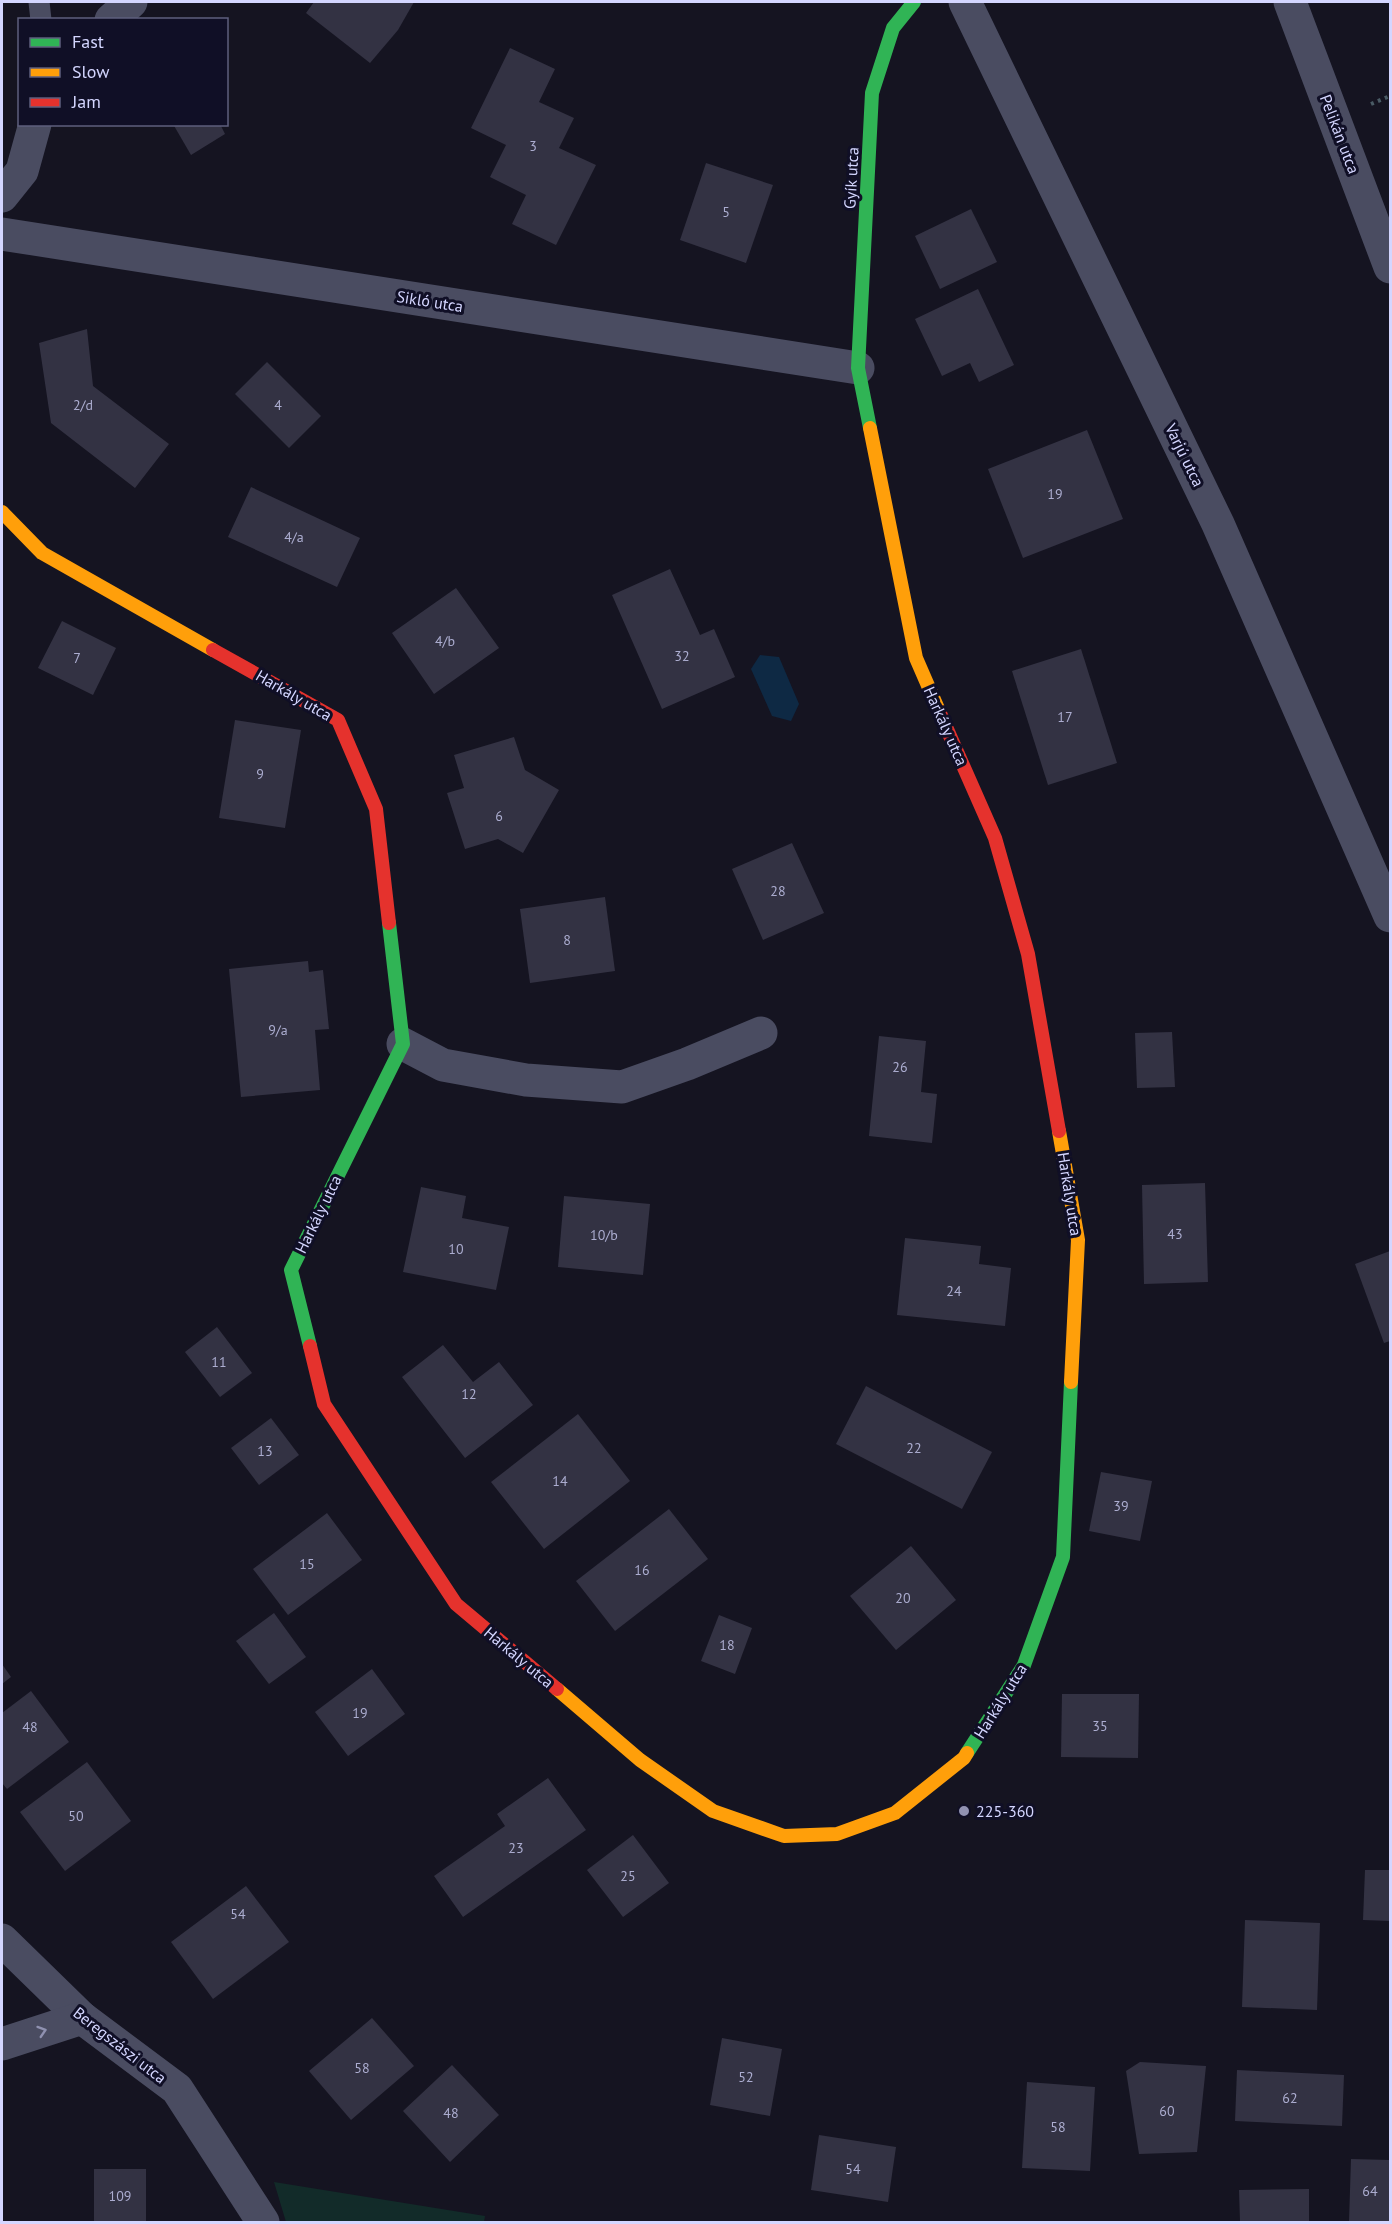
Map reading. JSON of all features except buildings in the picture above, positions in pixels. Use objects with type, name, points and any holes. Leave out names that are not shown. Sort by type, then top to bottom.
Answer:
[{"type":"street","points":[[113,18],[131,2]]},
{"type":"street","name":"Gyík utca","points":[[858,368],[872,93],[893,28],[914,2]]},
{"type":"street","name":"Varjú utca","points":[[965,2],[1218,524],[1390,916]]},
{"type":"street","name":"Pelikán utca","points":[[1290,2],[1390,267]]},
{"type":"street","points":[[2,196],[22,171],[34,126]]},
{"type":"street","name":"Sikló utca","points":[[2,234],[858,368]]},
{"type":"street","name":"Harkály utca","points":[[2,512],[42,553],[338,720],[376,809],[403,1044],[291,1270],[324,1404],[456,1604],[640,1760],[713,1811],[783,1836],[837,1834],[895,1813],[964,1758],[1024,1665],[1063,1557],[1078,1240],[1028,954],[995,838],[916,658],[858,368]]},
{"type":"street","points":[[403,1044],[442,1065],[526,1080],[622,1087],[687,1064],[761,1033]]},
{"type":"street","name":"Beregszászi utca","points":[[2,1940],[82,2018],[177,2089],[263,2223]]},
{"type":"street","points":[[2,2044],[82,2018]]},
{"type":"street","name":"Beregszászi utca","points":[[225,2161],[238,2223]]},
{"type":"lane","points":[[39,2],[41,18]]},
{"type":"green space","points":[[274,2182],[485,2216],[484,2222],[286,2222]]},
{"type":"water","points":[[760,655],[779,657],[799,704],[791,721],[772,716],[751,669]]},
{"type":"traffic: fast","points":[[870,428],[858,368],[872,93],[893,28],[914,2]]},
{"type":"traffic: fast","points":[[310,1346],[291,1270],[403,1044],[389,923]]},
{"type":"traffic: fast","points":[[967,1753],[1024,1665],[1063,1557],[1071,1382]]},
{"type":"traffic: slow","points":[[870,428],[916,658],[939,711]]},
{"type":"traffic: slow","points":[[2,512],[42,553],[213,650]]},
{"type":"traffic: slow","points":[[1059,1131],[1078,1240],[1071,1382]]},
{"type":"traffic: slow","points":[[557,1689],[640,1760],[713,1811],[784,1836],[837,1834],[895,1813],[964,1758],[967,1753]]},
{"type":"traffic: jam","points":[[213,650],[338,720],[376,809],[389,923]]},
{"type":"traffic: jam","points":[[939,711],[995,838],[1028,954],[1059,1131]]},
{"type":"traffic: jam","points":[[310,1346],[324,1404],[456,1604],[557,1689]]},
{"type":"place","name":"225-360","points":[[964,1811]]}]
